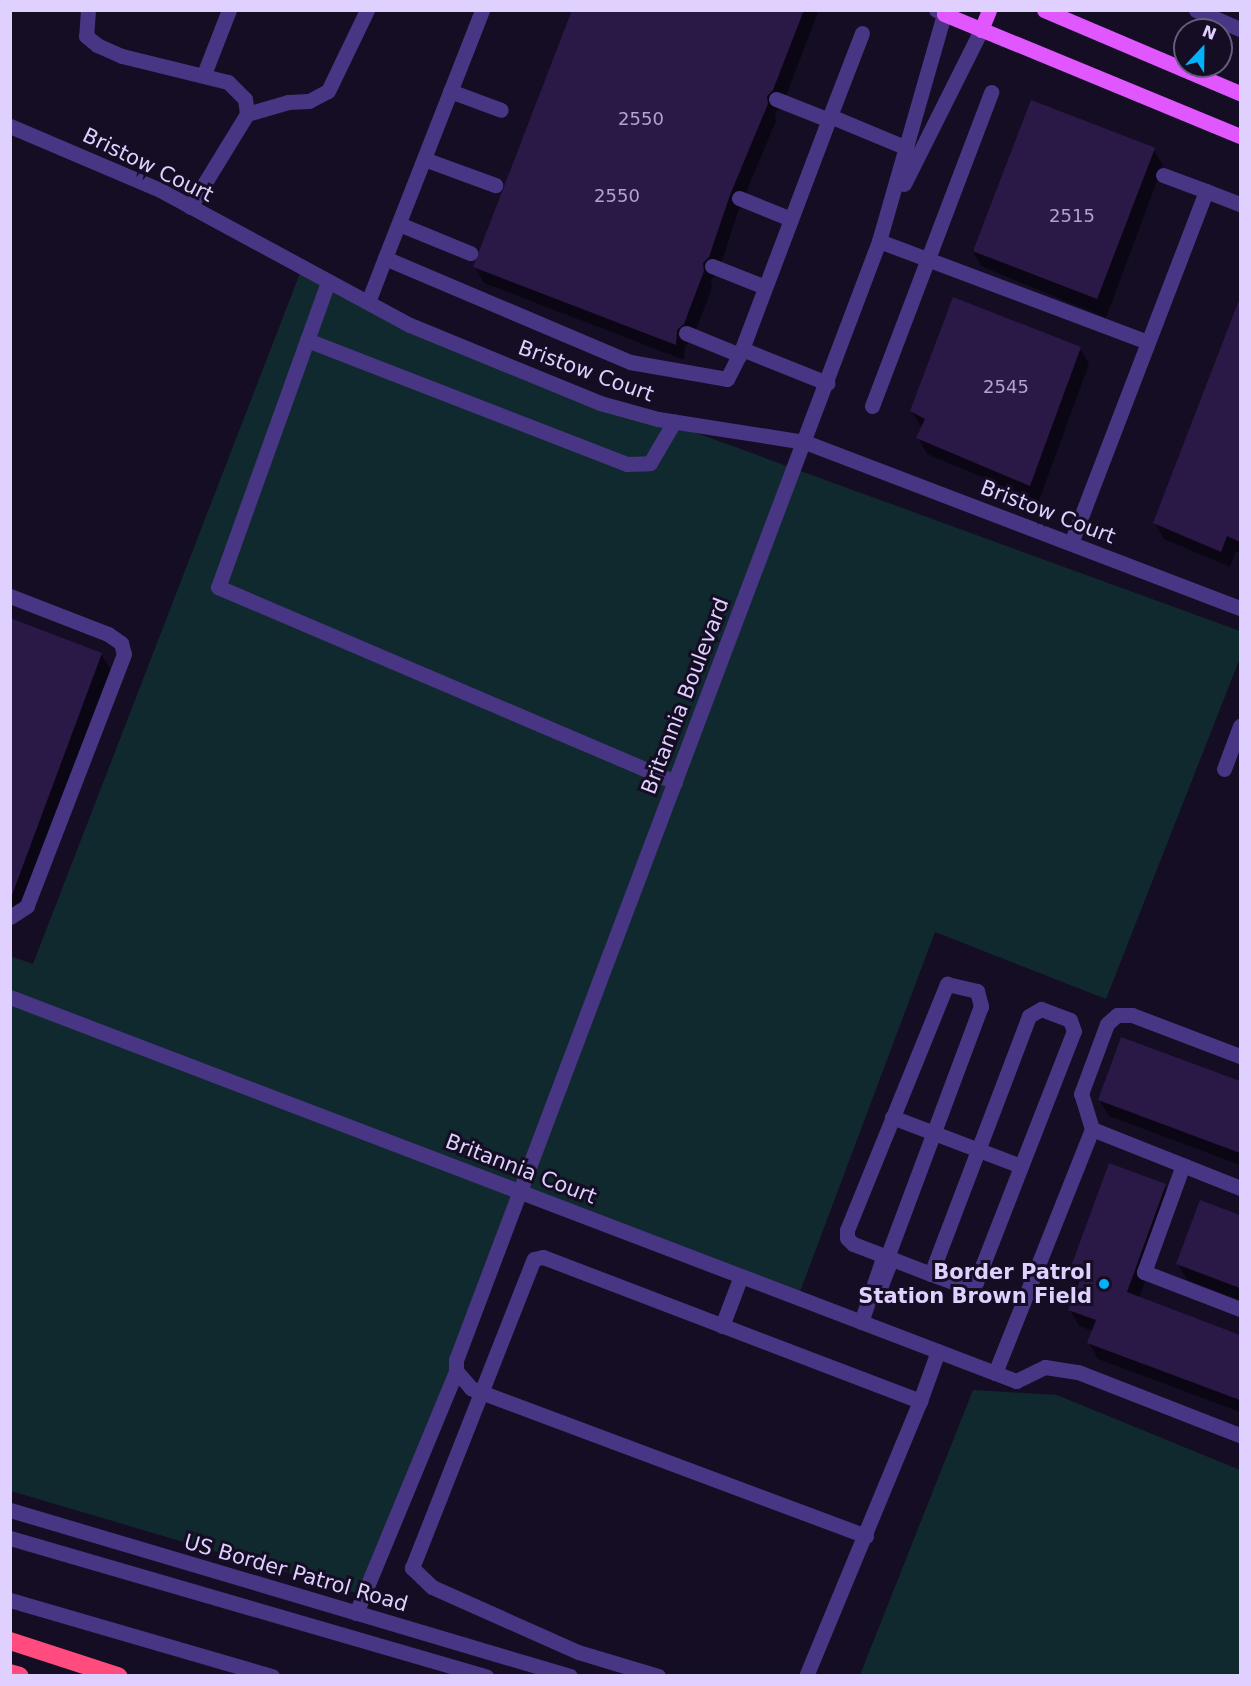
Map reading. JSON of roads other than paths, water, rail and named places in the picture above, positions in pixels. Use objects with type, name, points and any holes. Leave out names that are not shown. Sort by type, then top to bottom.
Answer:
[{"type":"highway","points":[[10,1641],[118,1676]]},
{"type":"highway","points":[[10,1673],[20,1676]]},
{"type":"main road","name":"Britannia Boulevard","points":[[981,30],[989,10]]},
{"type":"main road","points":[[1044,10],[1240,93]]},
{"type":"main road","points":[[942,12],[1240,136]]},
{"type":"street","points":[[88,10],[86,36],[97,45],[122,56],[204,74],[228,82],[245,99],[247,114],[190,207]]},
{"type":"street","points":[[204,74],[229,10]]},
{"type":"street","points":[[247,114],[288,102],[309,100],[328,91],[367,10]]},
{"type":"street","points":[[368,302],[482,10]]},
{"type":"street","points":[[1196,10],[1240,29]]},
{"type":"street","name":"Britannia Boulevard","points":[[356,1613],[456,1371],[462,1339],[805,442],[879,241],[907,148],[942,12]]},
{"type":"street","name":"Britannia Boulevard","points":[[888,216],[981,30]]},
{"type":"street","points":[[385,258],[630,362],[727,379],[741,352],[862,33]]},
{"type":"street","points":[[450,91],[501,110]]},
{"type":"street","points":[[872,406],[992,92]]},
{"type":"street","points":[[776,99],[907,148]]},
{"type":"street","name":"Bristow Court","points":[[10,126],[114,169],[410,324],[600,403],[674,422],[805,442],[1240,608]]},
{"type":"street","points":[[424,159],[495,185]]},
{"type":"street","points":[[1163,175],[1240,204]]},
{"type":"street","points":[[1071,543],[1206,191]]},
{"type":"street","points":[[739,198],[791,219]]},
{"type":"street","points":[[399,224],[470,253]]},
{"type":"street","points":[[879,241],[1148,342]]},
{"type":"street","points":[[712,266],[765,287]]},
{"type":"street","points":[[328,282],[218,587],[675,782]]},
{"type":"street","points":[[686,333],[827,383]]},
{"type":"street","points":[[307,340],[627,464],[650,463],[674,422]]},
{"type":"street","points":[[10,596],[108,634],[121,643],[124,654],[27,906],[10,917]]},
{"type":"street","points":[[1224,769],[1240,726]]},
{"type":"street","points":[[861,1322],[873,1293],[879,1290],[888,1267],[887,1257],[981,1006],[977,991],[954,983],[942,992],[847,1238],[887,1257],[931,1274],[964,1286],[976,1282],[1074,1030],[1070,1020],[1050,1013],[1034,1010],[1029,1016],[931,1274]]},
{"type":"street","name":"Britannia Court","points":[[10,997],[1016,1381],[1045,1367],[1078,1372],[1240,1435]]},
{"type":"street","points":[[995,1373],[1092,1129],[1081,1094],[1107,1024],[1117,1015],[1132,1015],[1240,1056]]},
{"type":"street","points":[[892,1117],[1021,1166]]},
{"type":"street","points":[[1092,1129],[1240,1188]]},
{"type":"street","points":[[1183,1165],[1144,1272],[1240,1309]]},
{"type":"street","points":[[658,1676],[578,1652],[432,1587],[412,1568],[534,1259],[543,1257],[920,1401]]},
{"type":"street","points":[[722,1326],[741,1276]]},
{"type":"street","points":[[806,1676],[866,1536],[938,1351]]},
{"type":"street","points":[[456,1371],[471,1388],[866,1536]]},
{"type":"street","name":"US Border Patrol Road","points":[[10,1510],[570,1676]]},
{"type":"street","points":[[10,1538],[486,1676]]},
{"type":"street","points":[[10,1600],[272,1676]]},
{"type":"place","name":"Border Patrol Station Brown Field","points":[[1104,1284]]}]
